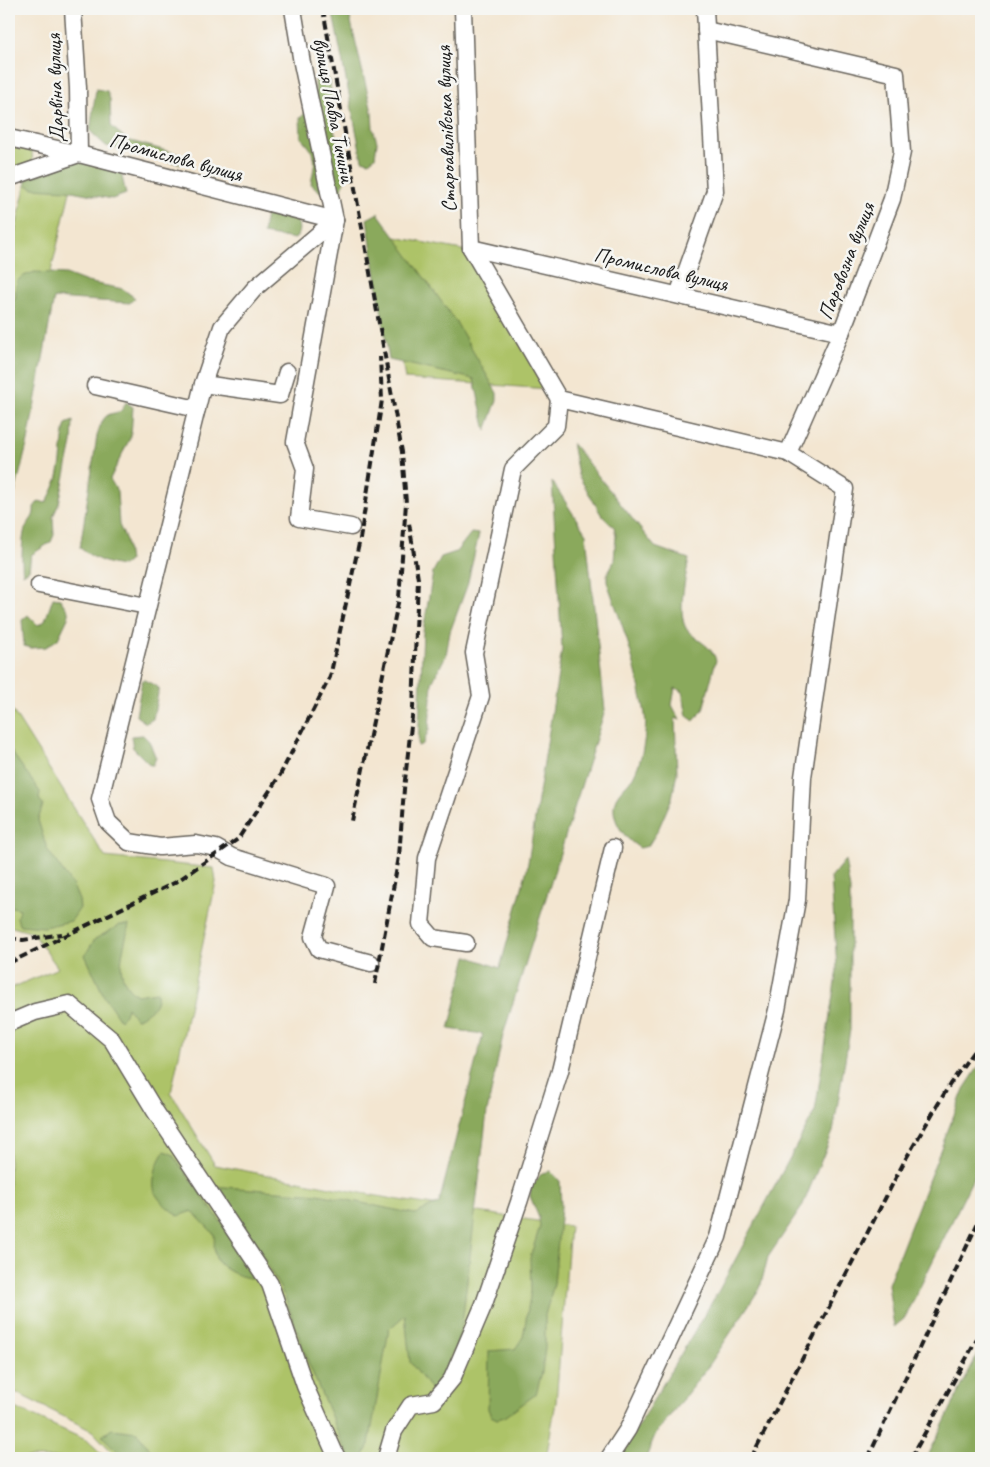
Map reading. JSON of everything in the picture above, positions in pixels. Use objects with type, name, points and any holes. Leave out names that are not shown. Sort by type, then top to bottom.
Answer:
[{"type":"street","name":"Дарвіна вулиця","points":[[9,138],[79,154],[78,88],[72,9]]},
{"type":"street","name":"вулиця Павла Тичини","points":[[293,9],[302,63],[335,220]]},
{"type":"street","name":"Староавилівська вулиця","points":[[463,9],[471,248]]},
{"type":"street","points":[[678,295],[715,191],[704,9]]},
{"type":"street","name":"Паровозна вулиця","points":[[706,30],[896,74],[902,152],[892,199],[841,333],[788,453]]},
{"type":"street","name":"Промислова вулиця","points":[[9,178],[79,154],[335,220]]},
{"type":"street","points":[[335,220],[255,288],[222,327],[202,384],[100,798],[108,822],[129,842],[160,847],[196,844],[216,848],[232,858],[327,886],[313,938],[319,949],[371,962]]},
{"type":"street","points":[[335,220],[295,442],[305,469],[299,518],[351,527]]},
{"type":"street","name":"Промислова вулиця","points":[[471,248],[841,333]]},
{"type":"street","points":[[466,943],[433,938],[421,924],[428,858],[481,696],[474,653],[513,469],[556,426],[559,399],[471,248]]},
{"type":"street","points":[[202,384],[280,394],[287,372]]},
{"type":"street","points":[[95,386],[197,409]]},
{"type":"street","points":[[559,399],[788,453],[845,489],[803,777],[797,900],[777,1010],[718,1237],[628,1430],[609,1458]]},
{"type":"street","points":[[39,584],[148,606]]},
{"type":"street","points":[[386,1458],[394,1431],[411,1405],[434,1401],[452,1379],[484,1304],[519,1202],[560,1071],[613,848]]},
{"type":"street","points":[[9,1023],[34,1012],[69,1004],[112,1040],[155,1111],[270,1284],[305,1386],[336,1458]]},
{"type":"green space","points":[[332,9],[348,9],[372,112],[373,128],[377,142],[375,157],[369,162],[362,160]]},
{"type":"green space","points":[[322,70],[330,81],[334,131],[344,176],[343,186],[337,196],[324,195],[311,184],[314,169],[313,154],[301,138],[300,118],[313,102],[316,78],[319,71]]},
{"type":"green space","points":[[96,89],[107,91],[110,99],[111,126],[127,140],[185,156],[180,164],[106,146],[90,131]]},
{"type":"green space","points":[[9,145],[32,151],[33,165],[9,171]]},
{"type":"green space","points":[[79,154],[42,309],[9,516],[9,260],[28,173]]},
{"type":"green space","points":[[79,160],[121,172],[126,194],[112,199],[67,190],[33,188],[26,185],[26,180]]},
{"type":"green space","points":[[267,206],[294,213],[299,229],[295,239],[263,234]]},
{"type":"green space","points":[[378,213],[456,322],[497,393],[497,400],[486,431],[474,379],[389,360],[367,219]]},
{"type":"green space","points":[[380,234],[467,251],[549,389],[405,379]]},
{"type":"green space","points":[[35,272],[66,274],[87,282],[123,289],[135,298],[130,303],[54,298],[28,441],[9,516],[9,298],[16,299],[16,288],[20,278]]},
{"type":"green space","points":[[126,402],[133,407],[131,436],[110,479],[117,491],[119,525],[126,540],[129,561],[123,566],[100,560],[80,548],[97,436],[106,417],[120,411]]},
{"type":"green space","points":[[73,421],[72,443],[59,503],[53,517],[54,535],[51,542],[31,555],[29,570],[23,574],[22,551],[25,529],[33,517],[34,507],[39,501],[46,503],[54,488],[60,466],[66,424]]},
{"type":"green space","points":[[572,443],[655,547],[689,559],[682,608],[685,626],[689,632],[712,651],[716,660],[703,710],[694,721],[687,716],[682,691],[675,688],[672,705],[680,720],[675,718],[677,773],[672,798],[658,830],[648,846],[640,848],[623,833],[614,813],[616,798],[633,777],[640,761],[646,723],[635,666],[607,582],[607,575],[614,561],[616,535],[614,527],[602,516],[578,475]]},
{"type":"green space","points":[[552,481],[586,534],[605,710],[503,1035],[487,1112],[462,1324],[457,1342],[446,1367],[432,1391],[410,1362],[405,1315],[389,1329],[369,1444],[363,1458],[350,1458],[308,1362],[285,1297],[252,1237],[211,1186],[318,1194],[415,1214],[439,1203],[483,1034],[449,1029],[467,956],[500,968],[527,869],[562,649]]},
{"type":"green space","points":[[471,533],[479,534],[467,586],[450,632],[446,655],[432,683],[429,729],[423,744],[418,746],[423,632],[433,572],[441,557],[456,552]]},
{"type":"green space","points":[[53,598],[60,599],[68,611],[68,618],[58,639],[46,647],[31,648],[24,646],[22,620],[28,615],[38,625],[45,621]]},
{"type":"green space","points":[[142,680],[159,688],[153,719],[146,723],[136,716]]},
{"type":"green space","points":[[9,705],[105,857],[214,868],[216,882],[171,1093],[215,1165],[393,1199],[570,1226],[556,1402],[546,1458],[118,1458],[92,1431],[9,1389],[9,989],[58,968],[33,933],[9,926]]},
{"type":"green space","points":[[143,735],[149,741],[156,758],[153,765],[150,765],[133,748],[131,736]]},
{"type":"green space","points":[[9,739],[11,751],[40,792],[39,799],[43,805],[38,820],[47,849],[73,886],[79,900],[80,908],[71,921],[44,927],[19,925],[17,917],[20,909],[9,906]]},
{"type":"green space","points":[[845,860],[850,890],[850,1030],[833,1132],[802,1207],[768,1257],[760,1288],[710,1364],[655,1435],[646,1458],[622,1458],[629,1441],[719,1290],[815,1111],[837,969],[831,877]]},
{"type":"green space","points":[[120,925],[129,925],[121,963],[124,980],[137,995],[157,992],[156,1002],[152,1009],[136,1019],[127,1007],[125,1015],[120,1020],[104,996],[85,955],[95,939]]},
{"type":"green space","points":[[981,1063],[981,1162],[905,1318],[894,1327],[888,1284],[964,1089]]},
{"type":"green space","points":[[165,1151],[172,1154],[233,1239],[253,1278],[243,1277],[232,1272],[218,1262],[215,1252],[214,1234],[192,1211],[178,1216],[157,1196],[154,1186],[155,1173],[159,1160]]},
{"type":"green space","points":[[550,1171],[560,1181],[561,1207],[554,1284],[545,1315],[545,1347],[542,1372],[536,1394],[505,1417],[497,1419],[491,1416],[488,1409],[489,1351],[515,1349],[523,1337],[531,1291],[530,1258],[540,1226],[539,1218],[530,1196],[531,1187],[542,1173]]},
{"type":"green space","points":[[981,1348],[981,1458],[927,1458],[968,1373]]},
{"type":"green space","points":[[9,1405],[88,1441],[106,1458],[9,1458]]},
{"type":"green space","points":[[112,1429],[137,1432],[156,1458],[124,1458],[102,1436]]},
{"type":"railway","points":[[323,9],[402,452],[406,503],[399,598],[352,821]]},
{"type":"railway","points":[[9,963],[176,882],[238,839],[280,775],[330,677],[360,539],[382,400],[380,357]]},
{"type":"railway","points":[[375,984],[399,857],[413,708],[418,579],[409,523]]},
{"type":"railway","points":[[9,938],[23,940],[62,934]]},
{"type":"railway","points":[[751,1458],[905,1160],[950,1084],[981,1041]]},
{"type":"railway","points":[[868,1458],[981,1216]]},
{"type":"railway","points":[[911,1458],[981,1332]]}]
